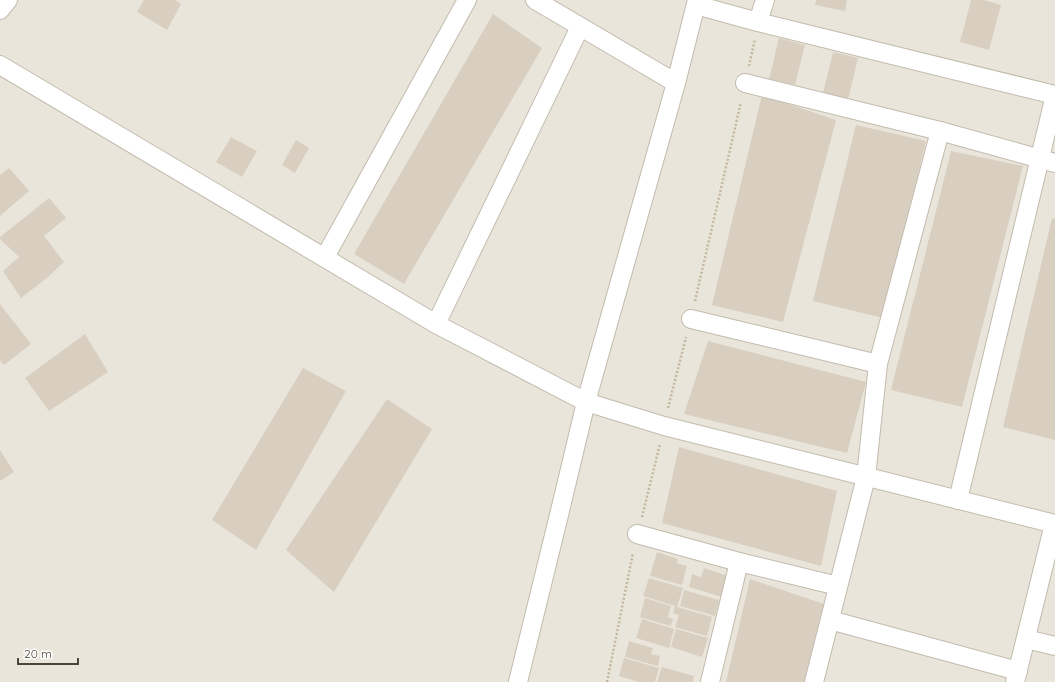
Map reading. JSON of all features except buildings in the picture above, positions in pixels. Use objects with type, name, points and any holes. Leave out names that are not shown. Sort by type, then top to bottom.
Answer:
[{"type":"street","points":[[0,10],[8,0]]},
{"type":"street","points":[[325,258],[467,0]]},
{"type":"street","points":[[535,0],[676,83]]},
{"type":"street","points":[[758,22],[765,0]]},
{"type":"street","points":[[518,682],[586,402],[676,83],[696,2],[758,22],[1055,95],[1047,161],[958,500]]},
{"type":"street","points":[[436,324],[580,27]]},
{"type":"street","points":[[0,65],[436,324],[586,402],[664,426],[1054,524],[1017,676],[830,620]]},
{"type":"street","points":[[745,83],[940,131],[1047,161]]},
{"type":"street","points":[[814,682],[866,477],[878,364],[940,131]]},
{"type":"street","points":[[691,319],[878,364]]},
{"type":"street","points":[[637,534],[739,562],[838,586]]},
{"type":"street","points":[[710,682],[739,562]]},
{"type":"street","points":[[1026,639],[1055,646]]},
{"type":"path","points":[[607,682],[637,534],[691,319],[758,22]]},
{"type":"shaded area","points":[[0,0],[1055,0],[1055,682],[0,682]]}]
